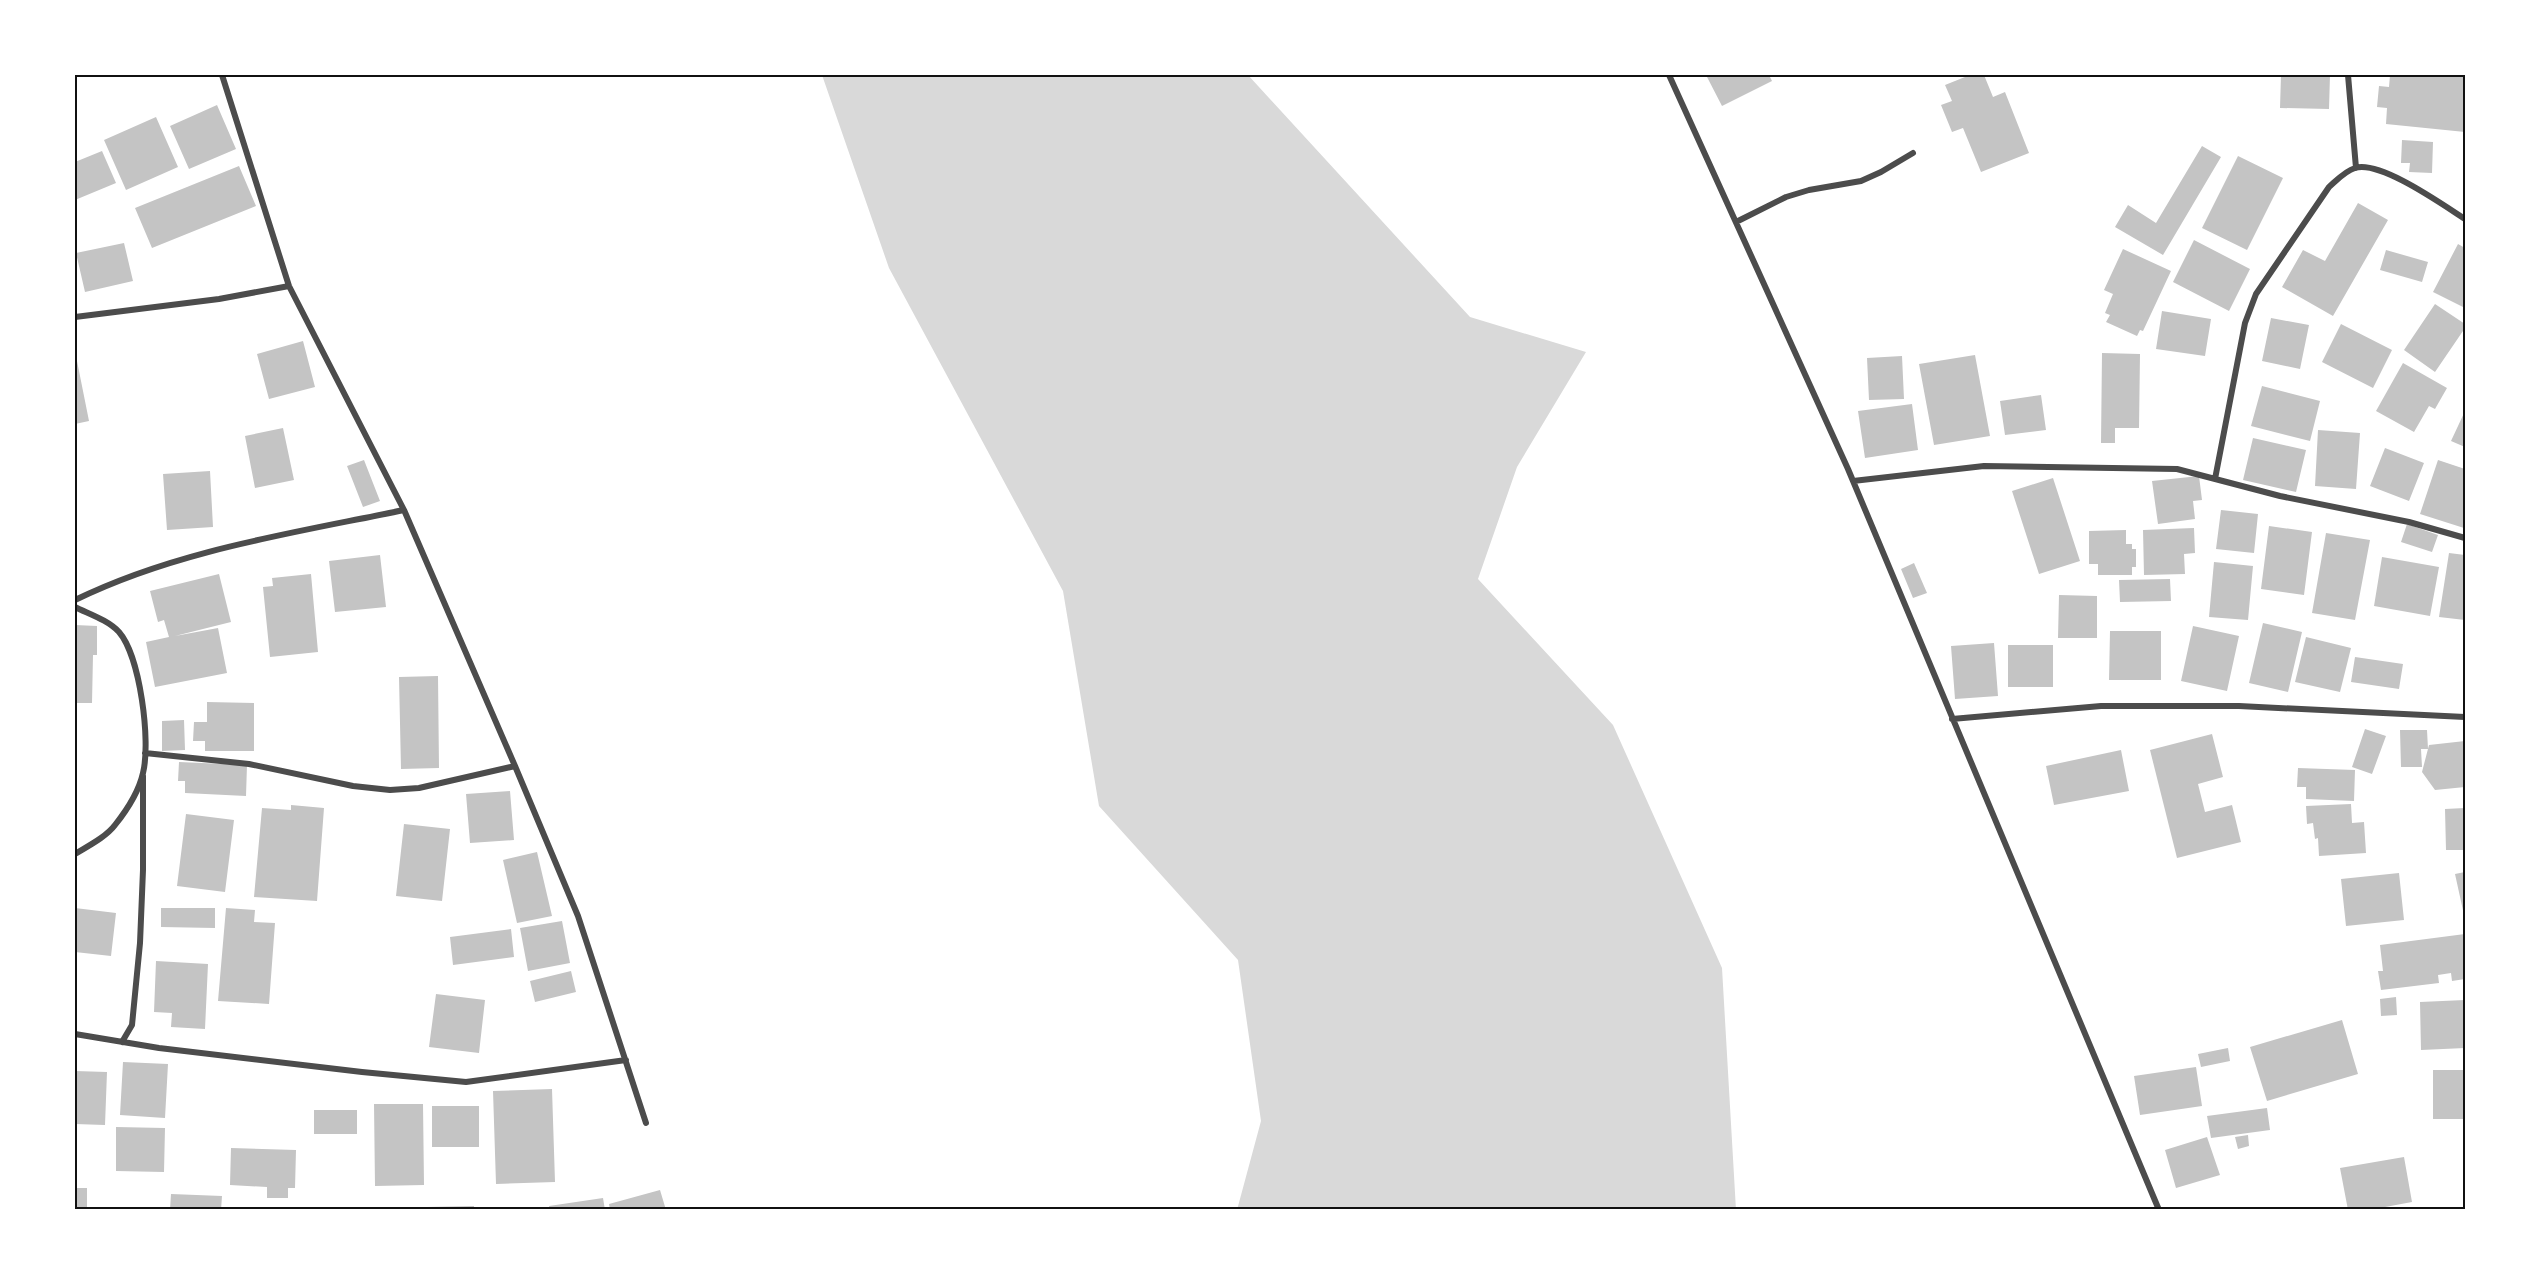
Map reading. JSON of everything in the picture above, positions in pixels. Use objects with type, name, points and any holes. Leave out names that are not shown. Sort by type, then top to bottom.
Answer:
[{"type":"street","points":[[222,75],[289,286],[404,510],[515,766],[578,916],[646,1123]]},
{"type":"street","points":[[1669,75],[1853,482],[2159,1210]]},
{"type":"street","points":[[2348,75],[2356,168]]},
{"type":"street","points":[[1736,222],[1786,197],[1809,190],[1861,181],[1912,153]]},
{"type":"street","points":[[2215,479],[2245,323],[2256,294],[2329,187],[2340,176],[2356,168],[2367,167],[2398,178],[2465,219]]},
{"type":"street","points":[[75,317],[219,298],[289,286]]},
{"type":"street","points":[[1853,482],[1984,466],[2177,469],[2280,496],[2409,522],[2465,538]]},
{"type":"street","points":[[75,600],[102,586],[150,569],[223,548],[404,510]]},
{"type":"street","points":[[75,607],[113,626],[121,634],[138,671],[145,753],[140,943],[132,1025],[122,1042]]},
{"type":"street","points":[[1952,719],[2101,706],[2239,706],[2465,717]]},
{"type":"street","points":[[145,753],[249,764],[353,786],[390,790],[419,788],[515,766]]},
{"type":"street","points":[[75,854],[113,828],[128,806],[143,773]]},
{"type":"street","points":[[75,1034],[339,1070],[466,1082],[626,1060]]},
{"type":"shaded area","points":[[822,75],[1248,75],[1470,317],[1586,352],[1517,467],[1478,579],[1613,725],[1722,968],[1736,1210],[1237,1210],[1261,1121],[1238,960],[1099,806],[1063,591],[889,268]]},
{"type":"building","points":[[1706,75],[1769,75],[1772,81],[1722,106]]},
{"type":"building","points":[[1970,75],[1984,75],[1993,97],[2005,92],[2029,153],[1981,172],[1963,128],[1952,132],[1941,105],[1952,101],[1945,85]]},
{"type":"building","points":[[2281,75],[2330,75],[2329,109],[2280,108]]},
{"type":"building","points":[[2390,75],[2465,75],[2465,132],[2386,124],[2387,108],[2377,107],[2379,86],[2389,87]]},
{"type":"building","points":[[217,105],[236,149],[189,169],[170,126]]},
{"type":"building","points":[[156,117],[178,167],[126,190],[104,140]]},
{"type":"building","points":[[2402,140],[2433,142],[2432,173],[2409,172],[2410,163],[2401,163]]},
{"type":"building","points":[[2202,146],[2221,157],[2163,255],[2115,227],[2128,205],[2156,223]]},
{"type":"building","points":[[102,151],[116,183],[75,200],[75,162]]},
{"type":"building","points":[[2238,156],[2283,178],[2247,250],[2202,228]]},
{"type":"building","points":[[239,166],[256,206],[152,248],[135,208]]},
{"type":"building","points":[[2358,203],[2388,220],[2333,316],[2282,287],[2303,250],[2325,261]]},
{"type":"building","points":[[2194,240],[2250,269],[2229,311],[2173,282]]},
{"type":"building","points":[[124,243],[133,281],[85,292],[76,253]]},
{"type":"building","points":[[2458,244],[2465,248],[2465,308],[2433,292]]},
{"type":"building","points":[[2123,249],[2171,271],[2143,331],[2140,330],[2137,336],[2106,322],[2110,315],[2105,313],[2113,294],[2104,290]]},
{"type":"building","points":[[2386,250],[2428,262],[2422,282],[2380,270]]},
{"type":"building","points":[[2435,304],[2465,324],[2465,328],[2435,372],[2404,350]]},
{"type":"building","points":[[2162,311],[2211,319],[2205,356],[2156,349]]},
{"type":"building","points":[[2271,318],[2309,325],[2300,369],[2262,361]]},
{"type":"building","points":[[2341,324],[2392,350],[2373,388],[2322,362]]},
{"type":"building","points":[[303,341],[315,387],[269,399],[257,354]]},
{"type":"building","points":[[75,351],[89,421],[75,424]]},
{"type":"building","points":[[2102,353],[2140,354],[2139,428],[2115,428],[2115,443],[2101,443]]},
{"type":"building","points":[[1975,355],[1990,436],[1934,445],[1919,364]]},
{"type":"building","points":[[1902,356],[1904,399],[1869,400],[1867,358]]},
{"type":"building","points":[[2403,363],[2447,388],[2435,409],[2429,406],[2414,432],[2376,411]]},
{"type":"building","points":[[2262,386],[2320,401],[2310,441],[2251,426]]},
{"type":"building","points":[[2041,395],[2046,430],[2005,435],[2000,401]]},
{"type":"building","points":[[1912,404],[1918,450],[1865,458],[1858,411]]},
{"type":"building","points":[[2465,411],[2465,447],[2451,441]]},
{"type":"building","points":[[283,428],[294,480],[255,488],[245,436]]},
{"type":"building","points":[[2318,430],[2360,433],[2356,489],[2315,486]]},
{"type":"building","points":[[2253,438],[2306,450],[2296,492],[2243,480]]},
{"type":"building","points":[[2385,448],[2424,463],[2409,501],[2370,486]]},
{"type":"building","points":[[364,460],[380,501],[363,507],[347,466]]},
{"type":"building","points":[[2438,460],[2465,469],[2464,528],[2420,514]]},
{"type":"building","points":[[210,471],[213,527],[167,530],[163,474]]},
{"type":"building","points":[[2199,476],[2202,500],[2193,501],[2195,519],[2158,524],[2152,481]]},
{"type":"building","points":[[2053,478],[2080,561],[2039,574],[2012,491]]},
{"type":"building","points":[[2221,510],[2258,514],[2254,553],[2216,549]]},
{"type":"building","points":[[2407,524],[2438,535],[2432,552],[2401,542]]},
{"type":"building","points":[[2269,526],[2312,532],[2304,595],[2261,589]]},
{"type":"building","points":[[2194,528],[2195,553],[2184,554],[2185,574],[2144,575],[2143,530]]},
{"type":"building","points":[[2126,530],[2126,544],[2132,544],[2132,549],[2136,549],[2136,567],[2132,567],[2132,575],[2098,575],[2098,564],[2089,564],[2089,531]]},
{"type":"building","points":[[2326,533],[2370,540],[2355,620],[2312,613]]},
{"type":"building","points":[[2449,553],[2465,555],[2465,620],[2439,617]]},
{"type":"building","points":[[380,555],[386,607],[335,612],[329,561]]},
{"type":"building","points":[[2382,557],[2439,567],[2430,616],[2374,606]]},
{"type":"building","points":[[2214,562],[2253,566],[2248,620],[2209,617]]},
{"type":"building","points":[[1914,563],[1927,593],[1913,598],[1901,569]]},
{"type":"building","points":[[219,574],[231,622],[175,636],[218,628],[227,673],[155,687],[146,642],[169,637],[164,620],[158,622],[150,591]]},
{"type":"building","points":[[311,574],[318,652],[270,657],[263,587],[273,586],[272,578]]},
{"type":"building","points":[[2170,579],[2171,601],[2120,602],[2119,580]]},
{"type":"building","points":[[2059,595],[2097,596],[2097,638],[2058,638]]},
{"type":"building","points":[[2263,623],[2302,632],[2288,692],[2249,683]]},
{"type":"building","points":[[75,625],[97,626],[97,655],[93,655],[92,703],[75,703]]},
{"type":"building","points":[[2193,626],[2239,636],[2227,691],[2181,681]]},
{"type":"building","points":[[2110,631],[2161,631],[2161,680],[2109,680]]},
{"type":"building","points":[[2306,637],[2351,648],[2340,692],[2295,682]]},
{"type":"building","points":[[1994,643],[1998,696],[1955,699],[1951,646]]},
{"type":"building","points":[[2008,645],[2053,645],[2053,687],[2008,687]]},
{"type":"building","points":[[2355,657],[2403,664],[2399,689],[2351,682]]},
{"type":"building","points":[[438,676],[439,768],[401,769],[399,677]]},
{"type":"building","points":[[207,702],[254,703],[254,751],[205,751],[205,741],[193,741],[194,722],[207,722]]},
{"type":"building","points":[[184,720],[185,750],[162,751],[162,721]]},
{"type":"building","points":[[2365,729],[2386,736],[2372,774],[2352,767]]},
{"type":"building","points":[[2400,730],[2427,730],[2428,749],[2421,749],[2422,767],[2401,767]]},
{"type":"building","points":[[2212,734],[2223,777],[2198,784],[2205,812],[2232,805],[2241,842],[2177,858],[2150,750]]},
{"type":"building","points":[[2465,741],[2465,787],[2435,790],[2422,772],[2429,745]]},
{"type":"building","points":[[2121,750],[2129,791],[2054,805],[2046,766]]},
{"type":"building","points":[[179,762],[247,765],[246,796],[185,793],[185,781],[178,781]]},
{"type":"building","points":[[2298,768],[2355,770],[2354,801],[2306,799],[2306,787],[2297,787]]},
{"type":"building","points":[[510,791],[514,840],[470,843],[466,794]]},
{"type":"building","points":[[2351,804],[2352,823],[2364,822],[2366,853],[2319,856],[2318,838],[2315,839],[2313,823],[2307,824],[2306,806]]},
{"type":"building","points":[[291,805],[324,808],[317,901],[254,897],[262,808],[291,810]]},
{"type":"building","points":[[2465,808],[2465,850],[2446,850],[2445,809]]},
{"type":"building","points":[[186,814],[234,820],[225,892],[177,886]]},
{"type":"building","points":[[404,824],[450,829],[442,901],[396,896]]},
{"type":"building","points":[[537,852],[552,916],[517,923],[503,860]]},
{"type":"building","points":[[2465,872],[2465,915],[2464,915],[2455,874]]},
{"type":"building","points":[[2399,873],[2404,920],[2346,926],[2341,879]]},
{"type":"building","points":[[75,908],[116,913],[111,956],[75,952]]},
{"type":"building","points":[[161,908],[215,908],[215,928],[161,927]]},
{"type":"building","points":[[226,908],[255,910],[254,922],[275,923],[269,1004],[218,1001]]},
{"type":"building","points":[[562,921],[570,963],[528,971],[520,928]]},
{"type":"building","points":[[511,929],[514,957],[453,965],[450,937]]},
{"type":"building","points":[[2465,934],[2465,979],[2452,981],[2451,973],[2438,975],[2439,983],[2381,990],[2378,971],[2383,971],[2380,945]]},
{"type":"building","points":[[156,961],[208,964],[205,1029],[171,1027],[172,1013],[154,1012]]},
{"type":"building","points":[[571,971],[576,992],[535,1002],[530,981]]},
{"type":"building","points":[[436,994],[485,1000],[479,1053],[429,1047]]},
{"type":"building","points":[[2396,997],[2397,1015],[2381,1016],[2380,999]]},
{"type":"building","points":[[2465,1000],[2465,1048],[2421,1050],[2420,1002]]},
{"type":"building","points":[[2342,1020],[2358,1074],[2267,1101],[2250,1047]]},
{"type":"building","points":[[2228,1048],[2230,1061],[2201,1067],[2198,1054]]},
{"type":"building","points":[[123,1062],[168,1064],[165,1118],[120,1115]]},
{"type":"building","points":[[2196,1067],[2202,1106],[2140,1115],[2134,1076]]},
{"type":"building","points":[[2433,1070],[2465,1070],[2465,1119],[2433,1119]]},
{"type":"building","points":[[75,1071],[107,1072],[105,1125],[75,1124]]},
{"type":"building","points":[[552,1089],[555,1182],[496,1184],[493,1091]]},
{"type":"building","points":[[374,1104],[423,1104],[424,1185],[375,1186]]},
{"type":"building","points":[[432,1106],[479,1106],[479,1147],[432,1147]]},
{"type":"building","points":[[2267,1108],[2270,1130],[2211,1138],[2207,1116]]},
{"type":"building","points":[[314,1110],[357,1110],[357,1134],[314,1134]]},
{"type":"building","points":[[116,1127],[165,1128],[164,1172],[116,1171]]},
{"type":"building","points":[[2248,1135],[2249,1146],[2238,1149],[2235,1137]]},
{"type":"building","points":[[2207,1137],[2220,1175],[2176,1188],[2165,1150]]},
{"type":"building","points":[[231,1148],[296,1150],[295,1188],[288,1188],[288,1198],[267,1198],[267,1187],[230,1185]]},
{"type":"building","points":[[2404,1157],[2412,1202],[2369,1210],[2348,1210],[2340,1168]]},
{"type":"building","points":[[75,1188],[87,1188],[87,1210],[75,1210]]},
{"type":"building","points":[[660,1190],[666,1210],[610,1210],[609,1204]]},
{"type":"building","points":[[171,1194],[222,1196],[221,1210],[170,1210]]},
{"type":"building","points":[[603,1198],[605,1210],[550,1210],[549,1206]]},
{"type":"building","points":[[474,1206],[474,1210],[427,1210],[427,1207]]}]
